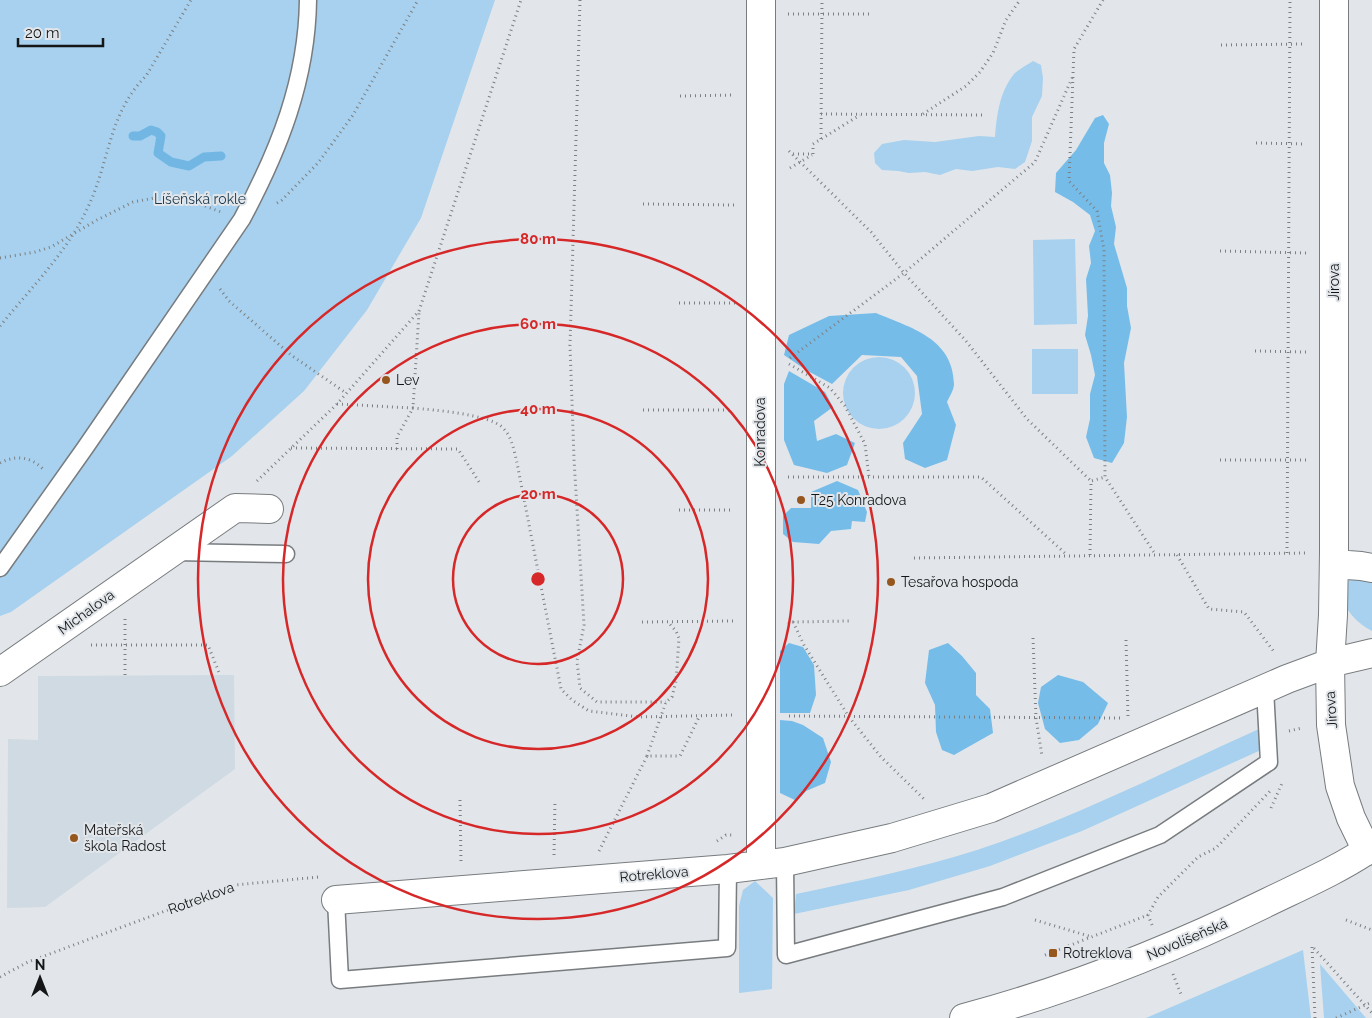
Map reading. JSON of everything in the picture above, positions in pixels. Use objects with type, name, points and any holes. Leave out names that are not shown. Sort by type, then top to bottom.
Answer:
[{"type":"street","name":"Jírova","points":[[1334,0],[1334,558],[1330,663],[1332,725],[1340,786],[1351,818],[1370,849]]},
{"type":"street","name":"Konradova","points":[[771,7],[760,477],[760,715],[773,863]]},
{"type":"street","name":"Michalova","points":[[0,672],[235,508],[269,509]]},
{"type":"street","points":[[1334,558],[1372,568]]},
{"type":"street","name":"Rotreklova","points":[[336,900],[728,869],[773,863],[892,838],[991,808],[1265,689],[1330,663],[1372,653]]},
{"type":"street","name":"Novolíšeňská","points":[[964,1018],[1062,988],[1163,950],[1282,896],[1370,849]]},
{"type":"lane","points":[[0,568],[242,219],[260,186],[294,97],[301,69],[306,35],[308,0]]},
{"type":"lane","points":[[172,552],[286,554]]},
{"type":"lane","points":[[773,863],[786,955],[1003,898],[1160,835],[1268,762],[1265,689]]},
{"type":"lane","points":[[336,900],[340,980],[727,948],[728,869]]},
{"type":"path","points":[[0,326],[48,267],[81,221],[99,182],[112,134],[122,108],[136,86],[146,76],[191,0]]},
{"type":"path","points":[[0,258],[52,247],[133,202],[154,198],[181,197],[242,219],[265,211],[282,200],[318,163],[353,115],[418,0]]},
{"type":"path","points":[[397,449],[397,436],[413,408],[419,311],[521,0]]},
{"type":"path","points":[[580,0],[570,345],[574,459],[584,625],[577,661],[580,688],[597,702],[666,702]]},
{"type":"path","points":[[821,139],[822,0]]},
{"type":"path","points":[[922,115],[966,86],[980,72],[992,53],[1006,20],[1020,0]]},
{"type":"path","points":[[1103,0],[1074,49],[1070,181],[1097,211],[1104,250],[1105,477],[1155,554]]},
{"type":"path","points":[[1288,553],[1290,0]]},
{"type":"path","points":[[771,7],[822,14],[872,14]]},
{"type":"path","points":[[1221,45],[1334,44]]},
{"type":"path","points":[[869,477],[865,444],[845,406],[830,388],[786,362],[904,273],[1035,162],[1073,76]]},
{"type":"path","points":[[680,96],[742,94]]},
{"type":"path","points":[[821,114],[982,115]]},
{"type":"path","points":[[813,154],[813,144],[860,114]]},
{"type":"path","points":[[1256,143],[1334,144]]},
{"type":"path","points":[[788,150],[871,232],[904,273],[966,341],[1027,418],[1090,480],[1090,555]]},
{"type":"path","points":[[793,154],[813,154]]},
{"type":"path","points":[[786,170],[813,154]]},
{"type":"path","points":[[643,204],[742,205]]},
{"type":"path","points":[[1220,252],[1334,254]]},
{"type":"path","points":[[216,283],[229,301],[291,355],[346,393]]},
{"type":"path","points":[[679,303],[743,303]]},
{"type":"path","points":[[256,482],[337,404],[419,311]]},
{"type":"path","points":[[1255,351],[1334,352]]},
{"type":"path","points":[[337,404],[434,410],[489,420],[503,428],[512,443],[561,689],[572,700],[589,712],[639,717],[760,715],[1135,718]]},
{"type":"path","points":[[643,410],[734,410]]},
{"type":"path","points":[[290,448],[458,449],[481,485]]},
{"type":"path","points":[[0,463],[10,458],[23,458],[36,462],[58,486]]},
{"type":"path","points":[[1220,460],[1334,461]]},
{"type":"path","points":[[760,477],[981,477],[1067,556]]},
{"type":"path","points":[[1090,480],[1105,477]]},
{"type":"path","points":[[679,510],[742,511]]},
{"type":"path","points":[[914,558],[1288,553],[1334,558]]},
{"type":"path","points":[[1176,555],[1209,609],[1244,612],[1279,658]]},
{"type":"path","points":[[124,585],[125,676]]},
{"type":"path","points":[[642,622],[741,621]]},
{"type":"path","points":[[598,854],[647,756],[666,702],[672,697],[679,656],[679,638],[676,630],[668,622]]},
{"type":"path","points":[[792,622],[804,645],[849,717],[881,757],[929,804]]},
{"type":"path","points":[[1032,638],[1036,718],[1043,764]]},
{"type":"path","points":[[1126,640],[1128,718]]},
{"type":"path","points":[[88,645],[208,645],[220,674]]},
{"type":"path","points":[[647,756],[680,756],[700,715]]},
{"type":"path","points":[[1045,955],[1148,915],[1158,898],[1198,857],[1216,848],[1286,774]]},
{"type":"path","points":[[460,800],[461,865]]},
{"type":"path","points":[[554,858],[555,800]]},
{"type":"path","name":"Rotreklova","points":[[0,977],[28,962],[235,885],[336,876],[336,900]]},
{"type":"path","points":[[1148,915],[1182,997]]},
{"type":"path","points":[[1035,920],[1093,937]]},
{"type":"path","points":[[1346,920],[1372,930]]},
{"type":"path","points":[[1315,1018],[1312,946],[1372,1013]]},
{"type":"path","points":[[1336,1018],[1372,1002]]},
{"type":"shaded area","points":[[1103,115],[1109,124],[1104,143],[1104,163],[1110,175],[1111,206],[1116,227],[1114,244],[1127,288],[1127,306],[1131,328],[1124,363],[1127,417],[1124,443],[1112,463],[1094,458],[1086,437],[1090,419],[1090,394],[1095,375],[1085,335],[1088,316],[1086,279],[1091,263],[1089,246],[1095,231],[1090,215],[1073,202],[1055,192],[1056,173],[1076,150],[1095,118]]},
{"type":"shaded area","points":[[876,313],[928,337],[938,345],[952,368],[954,384],[947,402],[956,425],[947,460],[925,468],[905,459],[903,443],[922,414],[917,376],[901,357],[862,355],[832,384],[784,355],[789,335],[829,316]]},
{"type":"shaded area","points":[[789,371],[825,392],[833,407],[814,421],[817,441],[836,434],[855,443],[847,465],[827,473],[794,465],[784,440],[784,384]]},
{"type":"shaded area","points":[[837,481],[858,490],[867,512],[865,522],[852,521],[851,529],[831,531],[819,544],[793,542],[783,534],[783,516],[791,508],[811,508],[811,492]]},
{"type":"shaded area","points":[[789,643],[803,647],[814,665],[816,695],[810,713],[780,713],[780,651]]},
{"type":"shaded area","points":[[948,643],[976,673],[976,695],[990,709],[993,733],[954,755],[942,750],[936,732],[935,705],[925,683],[929,650]]},
{"type":"shaded area","name":"Mateřská škola Radost","points":[[234,675],[235,769],[45,907],[7,908],[8,739],[38,740],[38,676]]},
{"type":"shaded area","points":[[1058,675],[1083,682],[1108,703],[1098,724],[1079,740],[1060,743],[1045,729],[1038,703],[1041,687]]},
{"type":"shaded area","points":[[780,720],[792,721],[803,725],[823,738],[831,762],[825,783],[806,791],[797,801],[780,793]]},
{"type":"green space","name":"Líšeňská rokle","points":[[0,0],[495,0],[421,218],[367,310],[304,391],[232,456],[11,612],[0,616]]},
{"type":"green space","points":[[1033,61],[1041,65],[1043,78],[1042,96],[1032,117],[1032,141],[1025,162],[1015,169],[998,167],[972,171],[956,169],[940,175],[925,172],[909,173],[882,170],[875,163],[874,153],[882,144],[904,140],[935,142],[979,136],[995,137],[1002,96],[1009,81],[1014,74]]},
{"type":"green space","points":[[1075,239],[1077,324],[1034,325],[1033,240]]},
{"type":"green space","points":[[1032,349],[1078,349],[1078,394],[1032,394]]},
{"type":"green space","points":[[879,357],[899,363],[909,373],[915,393],[909,413],[899,423],[879,429],[859,423],[849,413],[843,393],[849,373],[859,363]]},
{"type":"green space","points":[[1351,578],[1372,579],[1372,631],[1358,621],[1347,609],[1344,594]]},
{"type":"green space","points":[[1259,729],[1261,750],[1082,831],[990,866],[909,890],[794,914],[796,894],[887,874],[977,850],[1049,824]]},
{"type":"green space","points":[[755,881],[773,898],[772,989],[739,993],[739,906],[743,890]]},
{"type":"green space","points":[[1303,950],[1311,1018],[1146,1018]]},
{"type":"green space","points":[[1320,964],[1366,1018],[1324,1018]]},
{"type":"waterway","points":[[133,136],[140,136],[151,130],[157,132],[161,136],[158,153],[171,162],[189,166],[204,157],[221,156]]},
{"type":"place","name":"Lev","points":[[386,380]]},
{"type":"place","name":"T25 Konradova","points":[[801,500]]},
{"type":"place","name":"Tesařova hospoda","points":[[891,582]]},
{"type":"place","name":"Mateřská škola Radost","points":[[74,838]]},
{"type":"place","name":"Rotreklova","points":[[1053,953]]}]
